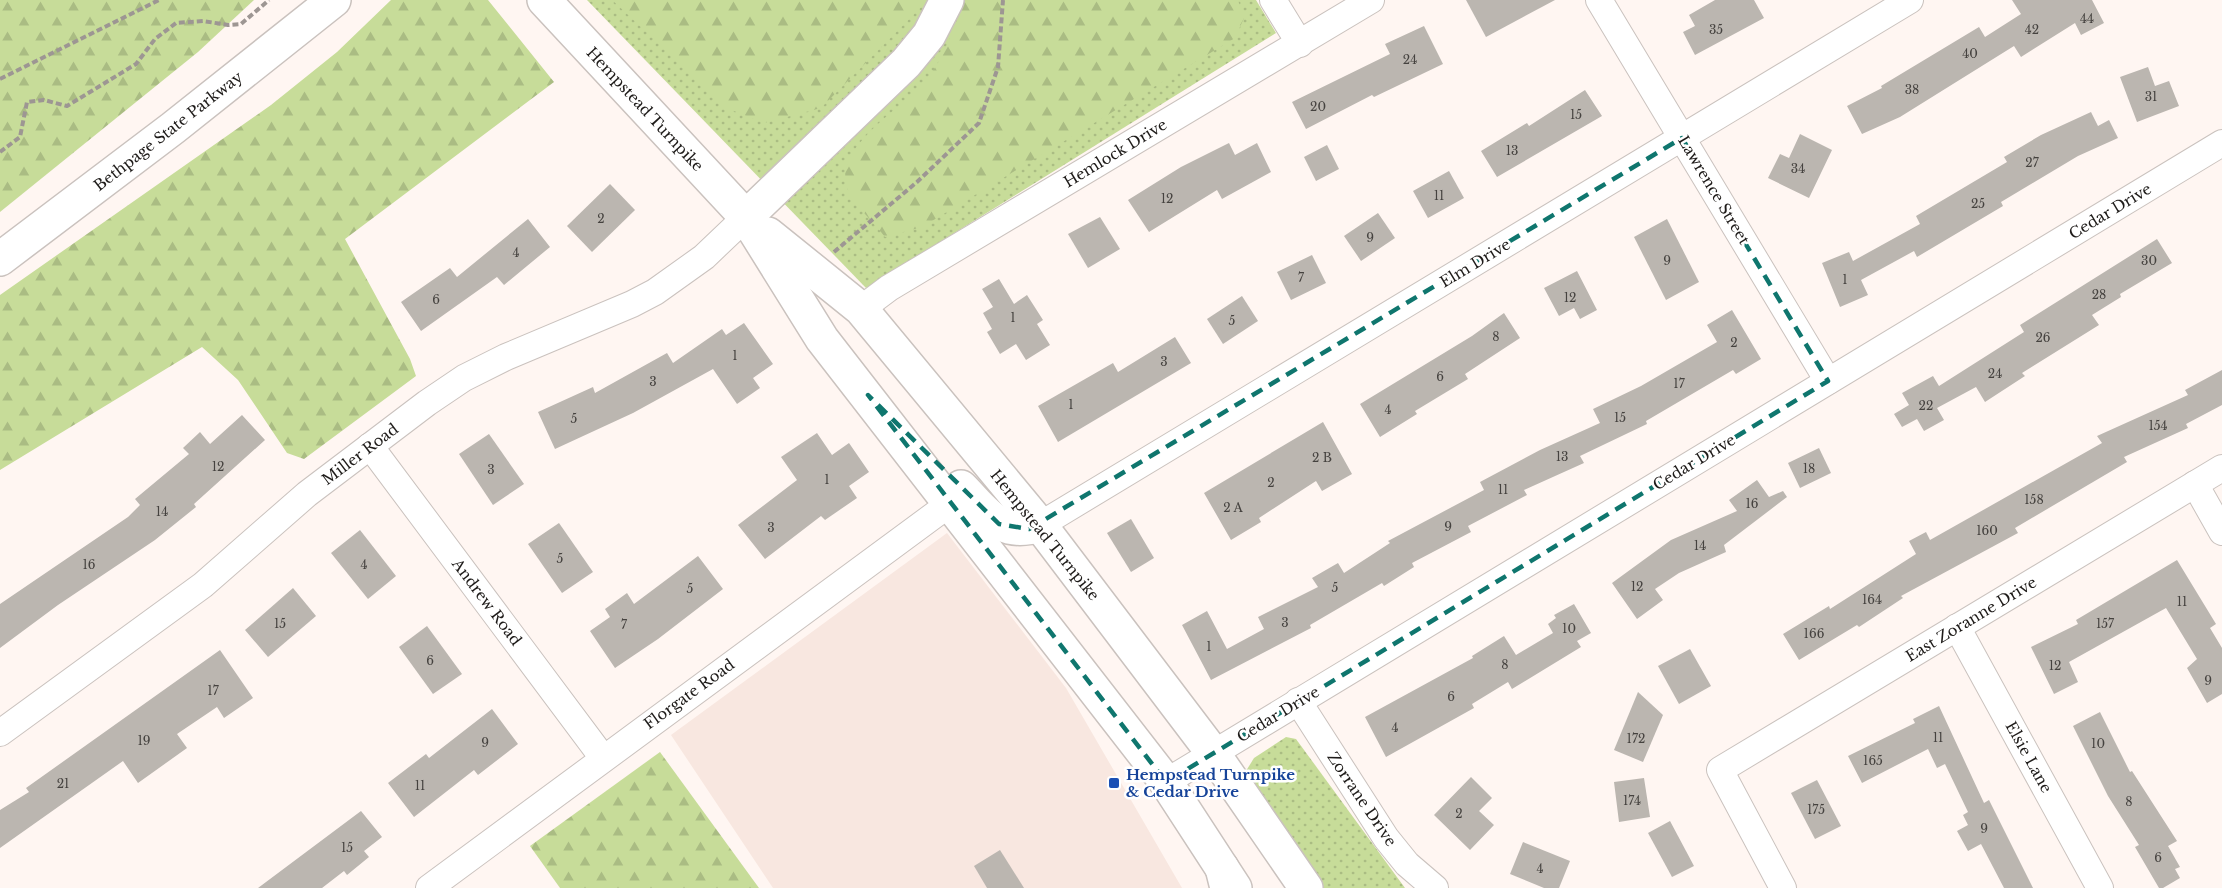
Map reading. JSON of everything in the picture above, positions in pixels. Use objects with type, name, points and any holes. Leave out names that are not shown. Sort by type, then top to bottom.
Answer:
[{"type":"main road","name":"Bethpage State Parkway","points":[[0,259],[154,142],[334,0]]},
{"type":"main road","name":"Hempstead Turnpike","points":[[544,0],[746,218],[861,309],[1040,525],[1213,753],[1306,888]]},
{"type":"main road","points":[[746,218],[906,63],[928,36],[948,0]]},
{"type":"main road","name":"Hempstead Turnpike","points":[[746,218],[822,339],[952,502],[1166,782],[1228,881]]},
{"type":"main road","points":[[868,395],[999,524],[1018,531],[1040,525]]},
{"type":"street","points":[[1273,0],[1299,44]]},
{"type":"street","name":"Hemlock Drive","points":[[861,309],[889,288],[1371,0]]},
{"type":"street","name":"Lawrence Street","points":[[1599,0],[1828,381]]},
{"type":"street","name":"Elm Drive","points":[[1040,525],[1910,0]]},
{"type":"street","name":"Cedar Drive","points":[[1166,782],[2222,143]]},
{"type":"street","name":"Miller Road","points":[[0,733],[203,585],[307,494],[464,378],[506,357],[632,304],[655,292],[704,257],[746,218]]},
{"type":"street","name":"Andrew Road","points":[[370,446],[603,758]]},
{"type":"street","name":"East Zoranne Drive","points":[[1783,888],[1720,770],[2222,468]]},
{"type":"street","points":[[2195,484],[2222,532]]},
{"type":"street","name":"Florgate Road","points":[[429,888],[952,502]]},
{"type":"street","name":"Elsie Lane","points":[[1957,627],[2100,888]]},
{"type":"street","name":"Zorrane Drive","points":[[1298,701],[1386,838],[1407,864],[1435,888]]},
{"type":"path","points":[[0,79],[159,0]]},
{"type":"path","points":[[0,152],[20,137],[27,102],[44,100],[67,106],[136,64],[155,39],[176,23],[203,21],[241,24],[269,0]]},
{"type":"path","points":[[813,270],[917,182],[979,123],[998,67],[1003,0]]},
{"type":"highlighted area","points":[[1682,138],[1828,381],[1166,782],[868,395],[999,524],[1029,529]]},
{"type":"shaded area","points":[[947,533],[1066,688],[1182,888],[773,888],[671,735]]},
{"type":"green space","points":[[0,0],[254,0],[198,52],[0,212]]},
{"type":"green space","points":[[391,0],[488,0],[554,82],[345,239],[410,359],[416,376],[304,459],[287,453],[238,380],[202,347],[0,470],[0,295],[271,105],[337,52]]},
{"type":"green space","points":[[587,0],[1256,0],[1276,33],[866,288]]},
{"type":"green space","points":[[612,0],[928,0],[821,108],[764,123],[729,109]]},
{"type":"green space","points":[[964,0],[1238,0],[1244,18],[1235,38],[922,227],[885,237],[848,190],[845,174],[850,159],[859,144],[873,129],[927,79],[944,51]]},
{"type":"green space","points":[[1286,737],[1296,739],[1405,888],[1318,888],[1246,771],[1254,758]]},
{"type":"green space","points":[[660,752],[759,888],[560,888],[530,846]]},
{"type":"building","points":[[1466,0],[1555,0],[1486,37]]},
{"type":"building","points":[[1715,0],[1754,0],[1764,18],[1695,55],[1683,32],[1695,26],[1689,15]]},
{"type":"building","points":[[2012,0],[2092,0],[2104,23],[2081,35],[2075,23],[2021,57],[2014,46],[1900,117],[1862,134],[1847,106],[1882,88],[1881,86],[1979,27],[1985,37],[2021,14]]},
{"type":"building","points":[[1424,26],[1443,64],[1374,97],[1372,95],[1306,129],[1292,102],[1390,54],[1385,44]]},
{"type":"building","points":[[2148,67],[2155,86],[2169,81],[2179,106],[2137,122],[2120,77]]},
{"type":"building","points":[[1585,90],[1602,116],[1497,177],[1481,151],[1527,123],[1529,126]]},
{"type":"building","points":[[2091,112],[2098,126],[2109,120],[2118,138],[2078,156],[2001,202],[2003,206],[1917,257],[1914,251],[1861,280],[1868,295],[1840,307],[1822,263],[1849,252],[1853,261],[1920,224],[1916,216],[2007,162],[2004,157],[2041,135]]},
{"type":"building","points":[[1800,134],[1832,150],[1809,198],[1768,178],[1780,154],[1789,158]]},
{"type":"building","points":[[1229,143],[1235,155],[1257,143],[1271,172],[1222,199],[1217,190],[1149,232],[1128,200],[1181,167]]},
{"type":"building","points":[[1327,145],[1339,169],[1316,181],[1304,157]]},
{"type":"building","points":[[1449,171],[1464,198],[1428,218],[1413,191]]},
{"type":"building","points":[[610,184],[635,210],[592,252],[567,226]]},
{"type":"building","points":[[1378,213],[1395,238],[1361,261],[1344,236]]},
{"type":"building","points":[[1100,217],[1120,249],[1088,268],[1068,234]]},
{"type":"building","points":[[528,219],[550,247],[504,285],[497,277],[421,331],[401,302],[450,268],[457,277]]},
{"type":"building","points":[[1667,219],[1699,282],[1666,300],[1634,237]]},
{"type":"building","points":[[2157,239],[2172,263],[2120,294],[2121,297],[2092,315],[2099,325],[2022,373],[2025,376],[1985,402],[1976,387],[1937,408],[1944,420],[1924,431],[1917,419],[1902,427],[1894,414],[1909,405],[1902,393],[1933,376],[1939,386],[2024,332],[2020,325]]},
{"type":"building","points":[[1312,255],[1326,283],[1291,300],[1277,272]]},
{"type":"building","points":[[1577,271],[1597,310],[1580,319],[1574,308],[1559,316],[1544,288]]},
{"type":"building","points":[[999,279],[1014,304],[1027,295],[1043,320],[1037,324],[1050,345],[1026,360],[1016,344],[1000,354],[987,332],[992,329],[983,313],[993,307],[982,289]]},
{"type":"building","points":[[1242,296],[1258,321],[1223,344],[1207,319]]},
{"type":"building","points":[[1732,310],[1761,359],[1736,374],[1733,370],[1646,421],[1647,424],[1580,456],[1584,463],[1524,490],[1527,495],[1468,526],[1471,532],[1412,563],[1414,567],[1384,586],[1382,583],[1310,625],[1311,628],[1211,680],[1182,625],[1207,611],[1227,649],[1264,629],[1258,617],[1318,587],[1312,578],[1338,563],[1344,573],[1390,543],[1388,541],[1484,490],[1480,482],[1540,450],[1600,423],[1593,409],[1641,386],[1717,342],[1707,325]]},
{"type":"building","points":[[1504,313],[1520,338],[1465,374],[1468,379],[1415,411],[1417,414],[1380,437],[1360,404],[1472,336]]},
{"type":"building","points":[[744,323],[773,364],[753,378],[760,388],[737,404],[713,369],[633,413],[555,449],[538,412],[593,387],[595,393],[667,353],[673,363],[722,329],[726,335]]},
{"type":"building","points":[[1175,337],[1191,363],[1058,442],[1038,406],[1113,363],[1118,372]]},
{"type":"building","points":[[2222,370],[2222,405],[2186,424],[2188,428],[2124,457],[2127,462],[2015,528],[2018,533],[1901,596],[1903,598],[1859,627],[1857,625],[1799,660],[1783,634],[1829,606],[1830,609],[1916,554],[1909,541],[1926,532],[1930,540],[2102,443],[2097,436],[2188,395],[2185,390]]},
{"type":"building","points":[[242,415],[265,440],[194,504],[196,507],[155,540],[58,605],[0,648],[0,604],[128,517],[140,505],[135,499],[189,454],[183,448],[200,432],[210,444]]},
{"type":"building","points":[[1323,422],[1352,474],[1322,491],[1316,481],[1259,518],[1261,522],[1231,540],[1204,493]]},
{"type":"building","points":[[817,433],[832,455],[849,443],[869,472],[849,486],[857,498],[825,520],[821,516],[765,559],[738,525],[797,480],[781,457]]},
{"type":"building","points":[[489,434],[524,484],[493,505],[459,454]]},
{"type":"building","points":[[1819,448],[1831,473],[1800,488],[1788,463]]},
{"type":"building","points":[[1757,480],[1769,497],[1783,491],[1787,497],[1724,545],[1726,552],[1679,573],[1655,589],[1663,600],[1637,619],[1612,583],[1671,540],[1737,511],[1729,500]]},
{"type":"building","points":[[1131,519],[1154,558],[1131,572],[1107,533]]},
{"type":"building","points":[[559,523],[593,572],[562,593],[528,544]]},
{"type":"building","points":[[360,530],[396,576],[368,599],[331,553]]},
{"type":"building","points":[[698,556],[723,589],[658,639],[615,668],[590,631],[610,617],[605,609],[627,593],[634,604]]},
{"type":"building","points":[[2177,560],[2216,624],[2210,628],[2222,648],[2222,694],[2207,703],[2187,668],[2197,659],[2166,608],[2069,662],[2078,682],[2054,694],[2031,647],[2078,624],[2076,620]]},
{"type":"building","points":[[293,588],[316,616],[268,657],[245,630]]},
{"type":"building","points":[[1574,604],[1591,633],[1577,641],[1581,647],[1512,689],[1508,682],[1472,704],[1474,708],[1386,757],[1365,717],[1473,658],[1472,656],[1504,636],[1516,655],[1553,633],[1548,624],[1556,618],[1554,615]]},
{"type":"building","points":[[427,626],[462,674],[433,694],[399,647]]},
{"type":"building","points":[[1690,649],[1711,686],[1679,704],[1658,666]]},
{"type":"building","points":[[220,650],[253,698],[224,718],[217,707],[177,734],[187,748],[138,783],[123,761],[0,848],[0,810],[29,792],[26,788]]},
{"type":"building","points":[[1638,692],[1663,715],[1643,762],[1614,750]]},
{"type":"building","points":[[1939,706],[1984,803],[1989,800],[2033,888],[2004,888],[1981,844],[1968,851],[1957,831],[1968,825],[1963,815],[1968,812],[1945,764],[1937,768],[1928,749],[1862,783],[1848,756],[1915,723],[1913,719]]},
{"type":"building","points":[[492,709],[518,744],[478,775],[474,770],[414,817],[388,783],[426,754],[429,758]]},
{"type":"building","points":[[2100,712],[2130,772],[2132,771],[2177,841],[2168,846],[2180,867],[2175,869],[2180,878],[2163,888],[2159,888],[2135,847],[2139,845],[2108,796],[2073,726]]},
{"type":"building","points":[[1471,777],[1492,798],[1479,811],[1494,825],[1470,850],[1434,815]]},
{"type":"building","points":[[1644,778],[1650,817],[1619,822],[1614,782]]},
{"type":"building","points":[[1817,780],[1841,826],[1815,839],[1791,793]]},
{"type":"building","points":[[361,811],[382,837],[364,851],[369,857],[347,875],[344,871],[322,888],[258,888]]},
{"type":"building","points":[[1670,821],[1694,866],[1672,877],[1648,833]]},
{"type":"building","points":[[1523,842],[1570,861],[1559,888],[1544,888],[1510,874]]},
{"type":"building","points":[[1000,850],[1024,888],[987,888],[974,866]]},
{"type":"place","name":"Hempstead Turnpike & Cedar Drive","points":[[1114,783]]}]
